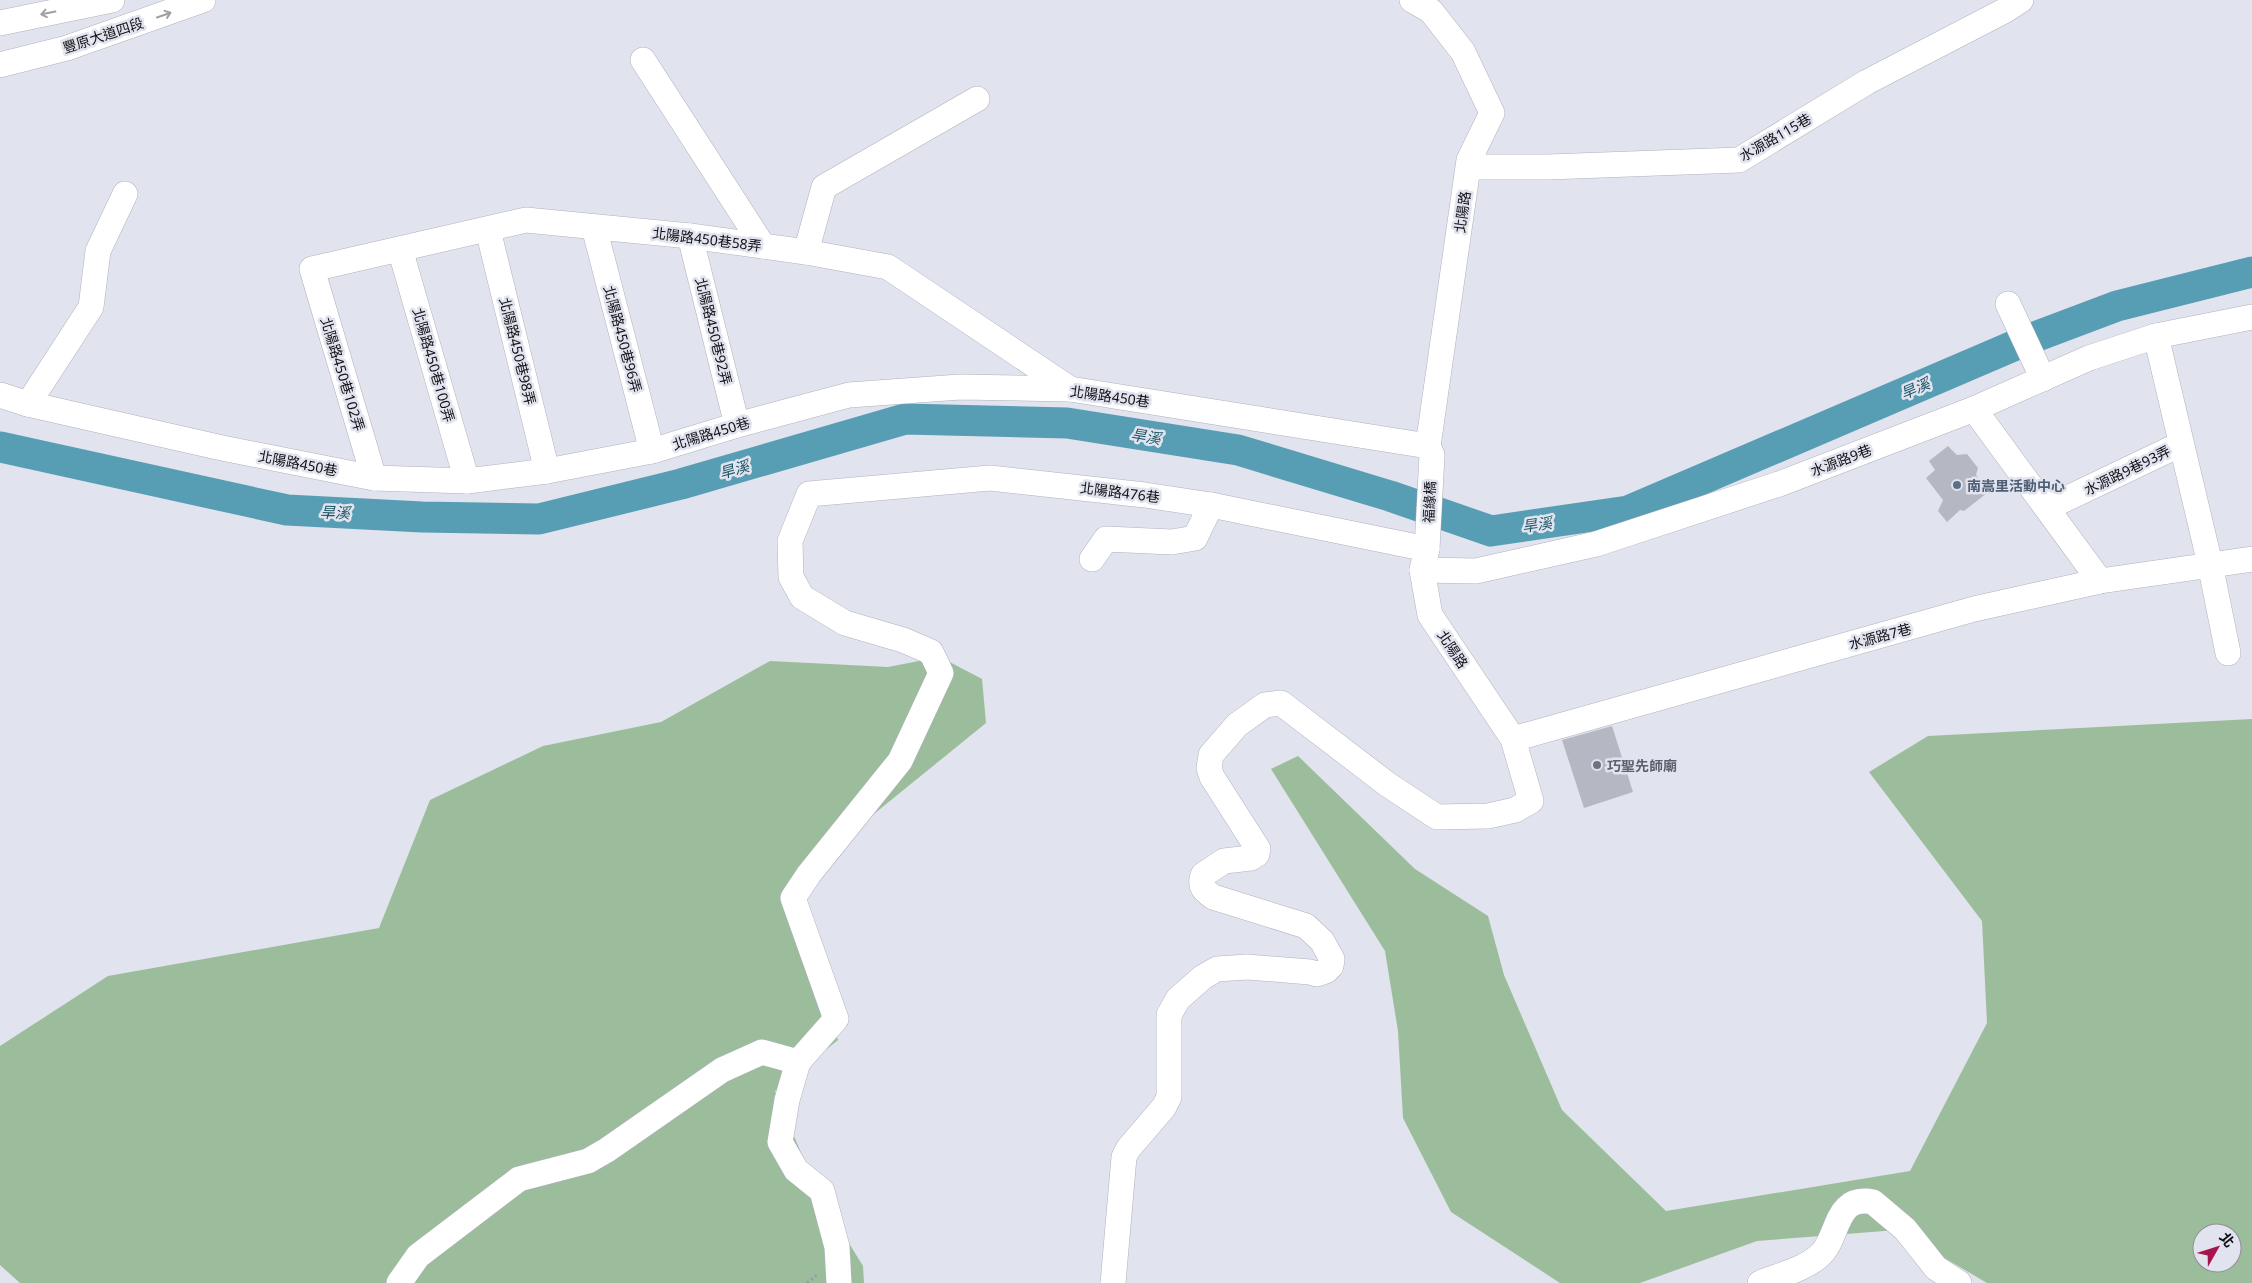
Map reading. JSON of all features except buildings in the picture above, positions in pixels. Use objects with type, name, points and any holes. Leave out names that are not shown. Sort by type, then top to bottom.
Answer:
[{"type":"street","points":[[0,23],[111,0]]},
{"type":"street","name":"豐原大道四段","points":[[0,64],[67,48],[203,0]]},
{"type":"street","name":"北陽路","points":[[1412,0],[1431,11],[1463,52],[1492,113],[1469,160],[1430,450]]},
{"type":"street","name":"水源路115巷","points":[[1469,167],[1548,167],[1739,160],[1867,82],[2022,0]]},
{"type":"street","points":[[643,60],[763,246]]},
{"type":"street","points":[[806,252],[824,186],[977,99]]},
{"type":"street","points":[[28,404],[90,307],[98,251],[125,194]]},
{"type":"street","name":"北陽路450巷58弄","points":[[312,269],[526,220],[690,236],[806,252],[888,267],[1070,389]]},
{"type":"street","name":"北陽路450巷96弄","points":[[594,227],[652,452]]},
{"type":"street","name":"北陽路450巷98弄","points":[[488,230],[547,471]]},
{"type":"street","name":"北陽路450巷92弄","points":[[690,236],[737,425]]},
{"type":"street","name":"北陽路450巷100弄","points":[[400,249],[467,481]]},
{"type":"street","name":"北陽路450巷102弄","points":[[312,269],[374,478]]},
{"type":"street","points":[[2008,304],[2043,379]]},
{"type":"street","name":"水源路9巷","points":[[1424,560],[1476,570],[1596,544],[1779,484],[1974,409],[2089,358],[2156,336],[2252,317]]},
{"type":"street","name":"水源路9巷93弄","points":[[2156,336],[2210,564],[2228,654]]},
{"type":"street","name":"北陽路450巷","points":[[0,395],[28,404],[222,448],[374,478],[467,481],[547,471],[652,452],[737,425],[849,394],[960,388],[1070,389],[1430,450]]},
{"type":"street","points":[[1974,409],[2100,581]]},
{"type":"street","name":"水源路9巷93弄","points":[[2047,508],[2181,444]]},
{"type":"street","name":"福緣橋","points":[[1424,560],[1430,450]]},
{"type":"street","name":"北陽路476巷","points":[[798,1062],[836,1019],[794,898],[809,874],[900,762],[941,672],[931,652],[903,640],[845,623],[802,597],[791,577],[790,541],[809,494],[990,478],[1145,495],[1211,505],[1424,560]]},
{"type":"street","points":[[1092,559],[1106,540],[1172,542],[1195,538],[1211,505]]},
{"type":"street","name":"水源路7巷","points":[[1513,739],[1965,612],[2100,581],[2252,559]]},
{"type":"street","name":"北陽路","points":[[1113,1283],[1124,1157],[1128,1149],[1164,1107],[1169,1097],[1169,1015],[1178,1000],[1203,977],[1217,969],[1247,967],[1317,974],[1326,972],[1331,966],[1332,959],[1329,951],[1306,926],[1213,897],[1203,889],[1201,882],[1203,875],[1224,861],[1251,858],[1257,854],[1258,849],[1212,778],[1209,768],[1211,755],[1244,720],[1265,704],[1281,702],[1387,784],[1437,817],[1488,816],[1515,810],[1531,801],[1513,739],[1430,615],[1424,560]]},
{"type":"street","points":[[398,1283],[418,1256],[518,1179],[588,1161],[616,1145],[722,1070],[762,1052],[798,1062],[787,1100],[780,1142],[796,1170],[822,1191],[837,1247],[839,1283]]},
{"type":"street","points":[[1760,1283],[1795,1271],[1818,1257],[1826,1250],[1840,1216],[1848,1206],[1867,1200],[1873,1202],[1905,1229],[1936,1268],[1959,1283]]},
{"type":"green space","points":[[940,657],[982,679],[986,723],[864,822],[789,911],[838,1040],[775,1091],[818,1193],[863,1266],[864,1283],[20,1283],[0,1265],[0,1046],[108,976],[379,928],[430,800],[543,746],[661,722],[770,661],[888,667]]},
{"type":"green space","points":[[2252,719],[2252,1283],[1987,1283],[1897,1230],[1757,1241],[1640,1283],[1560,1283],[1451,1212],[1403,1118],[1398,1031],[1385,951],[1271,769],[1298,756],[1415,869],[1488,916],[1504,975],[1562,1110],[1666,1211],[1910,1171],[1987,1023],[1982,921],[1869,772],[1928,736]]},
{"type":"waterway","name":"旱溪","points":[[0,447],[287,510],[422,517],[539,519],[681,484],[905,419],[1067,423],[1238,450],[1390,496],[1491,531],[1628,511],[2032,338],[2117,306],[2252,272]]},
{"type":"place","name":"南嵩里活動中心","points":[[1957,485]]},
{"type":"place","name":"巧聖先師廟","points":[[1597,765]]}]
